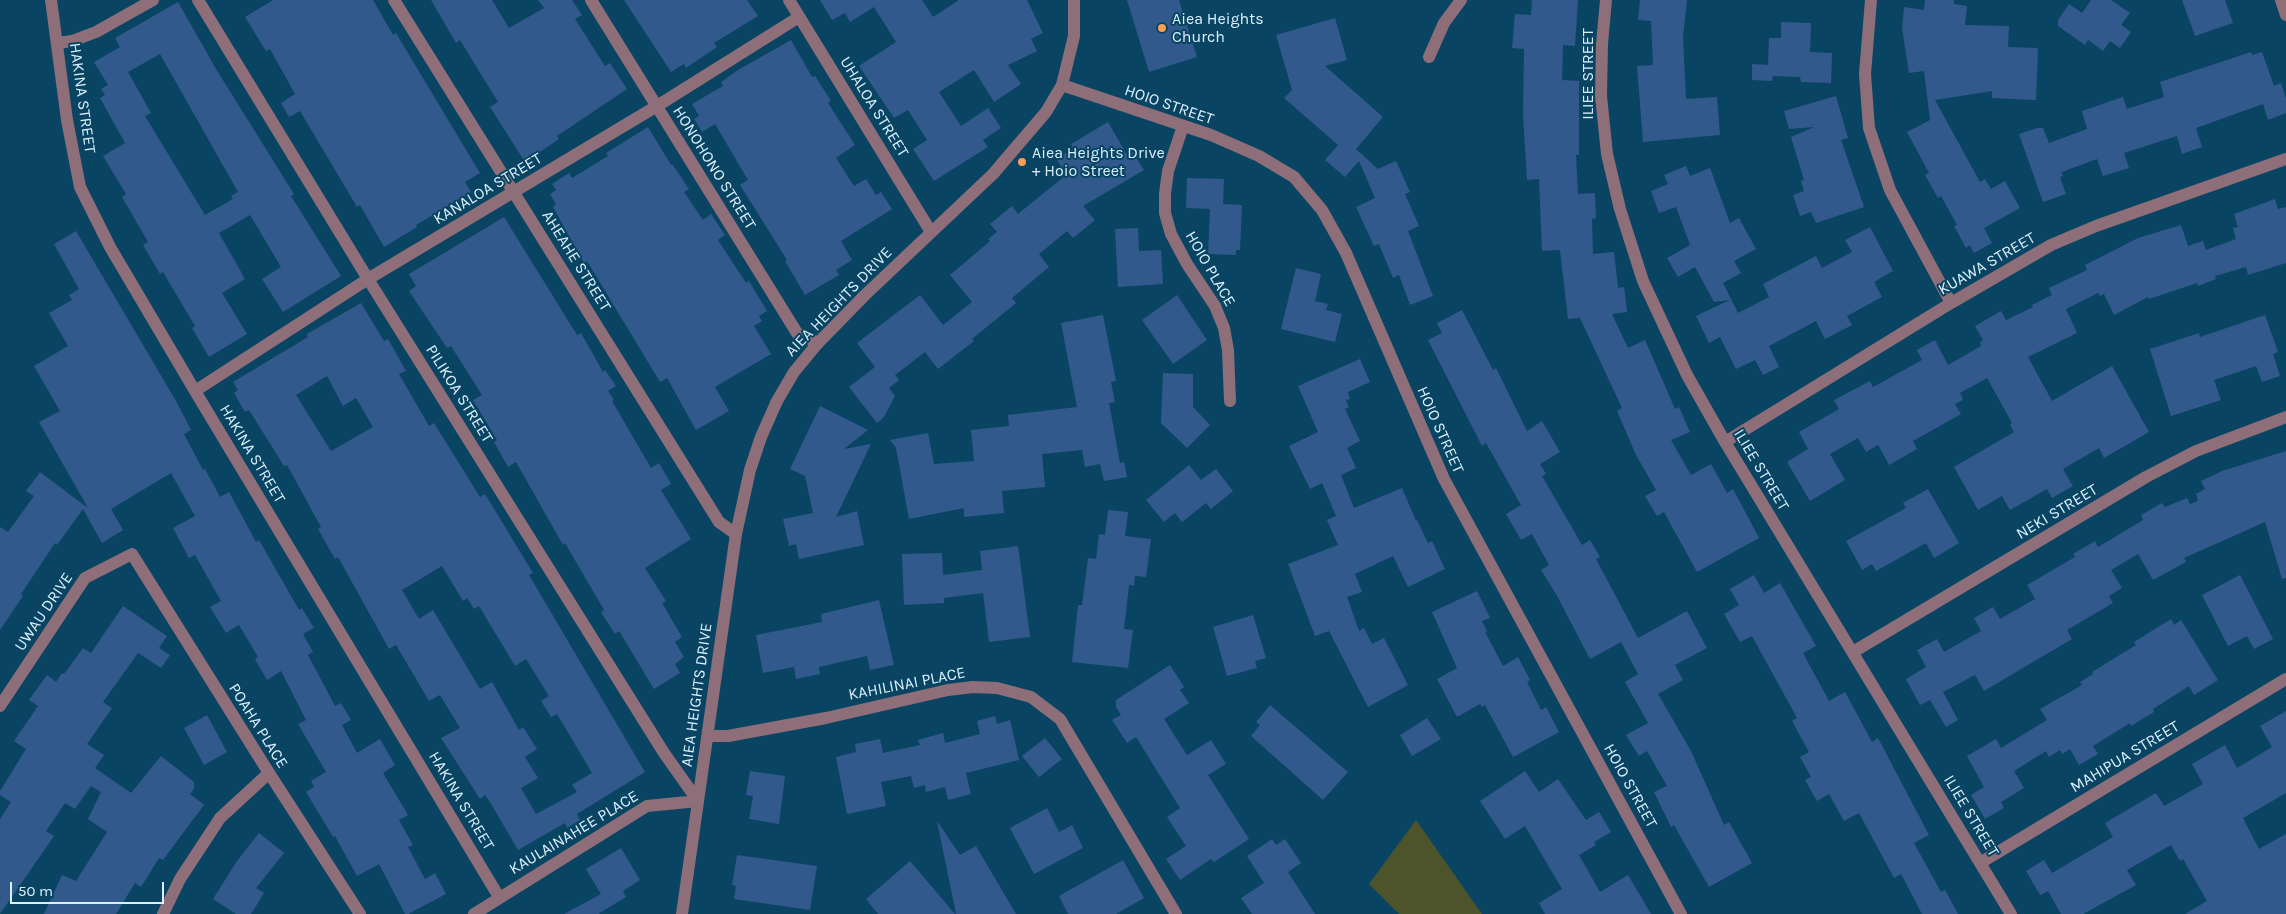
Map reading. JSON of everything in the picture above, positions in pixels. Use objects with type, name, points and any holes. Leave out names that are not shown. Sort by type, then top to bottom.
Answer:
[{"type":"street","name":"HAKINA STREET","points":[[51,0],[67,120],[80,187],[110,247],[499,897]]},
{"type":"street","points":[[58,43],[96,32],[153,0]]},
{"type":"street","name":"PILIKOA STREET","points":[[198,0],[368,279],[664,753],[698,801]]},
{"type":"street","name":"AHEAHE STREET","points":[[394,0],[720,522],[736,534]]},
{"type":"street","name":"HONOHONO STREET","points":[[590,0],[798,333],[818,343]]},
{"type":"street","name":"UHALOA STREET","points":[[789,0],[931,232]]},
{"type":"street","name":"AIEA HEIGHTS DRIVE","points":[[682,914],[736,534],[750,470],[761,437],[777,402],[794,372],[818,343],[931,232],[972,196],[1012,153],[1046,112],[1062,85],[1074,36],[1074,0]]},
{"type":"street","points":[[1429,57],[1444,23],[1461,0]]},
{"type":"street","name":"ILIEE STREET","points":[[1606,0],[1602,44],[1601,96],[1608,154],[1620,209],[1643,281],[1688,375],[1725,442],[2011,914]]},
{"type":"street","points":[[1871,0],[1864,74],[1868,128],[1890,190],[1951,303]]},
{"type":"street","points":[[2281,0],[2286,15]]},
{"type":"street","name":"KANALOA STREET","points":[[195,391],[368,279],[657,106],[799,16]]},
{"type":"street","name":"HOIO STREET","points":[[1062,85],[1183,126],[1260,156],[1294,177],[1322,210],[1346,253],[1444,479],[1681,914]]},
{"type":"street","name":"HOIO PLACE","points":[[1183,126],[1168,171],[1164,194],[1165,213],[1171,234],[1187,264],[1215,306],[1224,328],[1228,350],[1230,401]]},
{"type":"street","name":"KUAWA STREET","points":[[1725,442],[1951,303],[2051,245],[2096,226],[2286,159]]},
{"type":"street","name":"NEKI STREET","points":[[1853,652],[2155,473],[2196,451],[2286,417]]},
{"type":"street","name":"UWAU DRIVE","points":[[0,706],[85,578],[132,554]]},
{"type":"street","name":"POAHA PLACE","points":[[132,554],[360,914]]},
{"type":"street","name":"MAHIPUA STREET","points":[[1980,863],[2286,679]]},
{"type":"street","name":"KAHILINAI PLACE","points":[[708,736],[728,736],[826,718],[964,688],[997,688],[1031,697],[1060,720],[1176,914]]},
{"type":"street","points":[[163,914],[180,879],[220,818],[269,773]]},
{"type":"street","name":"KAULAINAHEE PLACE","points":[[474,914],[647,806],[698,801]]},
{"type":"green space","points":[[1416,820],[1482,914],[1399,914],[1369,884]]},
{"type":"building","points":[[273,0],[373,0],[393,35],[396,33],[480,173],[465,182],[471,192],[384,247],[360,205],[357,207],[300,111],[289,117],[281,103],[295,94],[270,49],[266,51],[245,17]]},
{"type":"building","points":[[431,0],[492,0],[509,28],[544,8],[538,0],[572,0],[582,15],[575,19],[605,66],[610,63],[627,89],[557,136],[559,139],[525,162],[490,107],[498,102],[460,40],[456,43]]},
{"type":"building","points":[[624,0],[747,0],[758,16],[714,43],[717,47],[686,68],[684,64],[671,72]]},
{"type":"building","points":[[820,0],[922,0],[933,17],[959,0],[1027,0],[1043,33],[1031,39],[1037,51],[1008,65],[1021,84],[994,102],[974,70],[939,92],[961,126],[988,108],[1001,128],[983,140],[988,147],[934,181],[913,149],[927,140],[908,110],[894,118],[859,66],[896,42],[874,7],[850,22],[845,13],[832,20]]},
{"type":"building","name":"Aiea Heights Church","points":[[1127,0],[1179,0],[1197,57],[1149,72]]},
{"type":"building","points":[[1532,0],[1578,0],[1575,46],[1563,45],[1562,80],[1579,81],[1579,155],[1576,155],[1578,194],[1595,193],[1596,218],[1592,219],[1593,254],[1614,252],[1618,288],[1624,287],[1627,312],[1612,314],[1628,348],[1645,340],[1675,409],[1679,407],[1690,432],[1671,440],[1691,475],[1711,464],[1727,493],[1733,489],[1759,538],[1697,572],[1664,512],[1657,516],[1645,496],[1656,490],[1636,455],[1617,411],[1622,408],[1580,318],[1568,319],[1560,250],[1542,251],[1539,179],[1527,180],[1523,116],[1524,49],[1512,48],[1515,14],[1531,15]]},
{"type":"building","points":[[1640,0],[1687,0],[1683,37],[1686,99],[1717,97],[1720,135],[1643,142],[1637,66],[1653,65],[1651,21],[1638,20]]},
{"type":"building","points":[[1925,0],[1954,0],[1954,4],[1967,6],[1965,25],[2009,26],[2008,47],[2038,48],[2036,100],[1992,98],[1992,91],[1935,100],[1980,182],[1985,179],[1991,189],[2005,181],[2020,208],[1984,228],[1992,243],[1974,253],[1970,245],[1966,248],[1954,226],[1957,225],[1941,196],[1938,198],[1925,175],[1929,173],[1907,132],[1930,120],[1924,71],[1909,73],[1902,28],[1904,7],[1924,10]]},
{"type":"building","points":[[2091,0],[2111,0],[2130,13],[2121,25],[2131,32],[2120,48],[2110,41],[2103,51],[2088,40],[2085,45],[2058,26],[2058,20],[2069,4],[2082,13]]},
{"type":"building","points":[[2182,0],[2225,0],[2233,23],[2195,36]]},
{"type":"building","points":[[178,2],[216,69],[294,194],[291,196],[341,276],[283,312],[262,279],[281,267],[250,215],[219,233],[245,279],[222,293],[247,334],[209,357],[192,328],[195,326],[163,272],[160,274],[143,245],[148,242],[122,197],[126,194],[103,156],[125,143],[100,98],[105,95],[101,89],[108,85],[94,62],[120,47],[115,38]],"holes":[[[160,54],[238,192],[231,196],[233,199],[205,215],[145,116],[151,113],[128,72]]]},
{"type":"building","points":[[1335,18],[1347,60],[1325,66],[1383,117],[1356,149],[1378,169],[1396,161],[1410,192],[1405,194],[1419,226],[1408,231],[1433,296],[1410,305],[1399,275],[1393,278],[1379,244],[1374,246],[1356,207],[1375,198],[1359,161],[1345,177],[1325,160],[1338,145],[1284,98],[1292,90],[1276,35]]},
{"type":"building","points":[[1781,22],[1811,23],[1810,52],[1832,53],[1831,83],[1801,82],[1800,77],[1773,76],[1772,81],[1752,80],[1752,64],[1768,65],[1769,38],[1781,38]]},
{"type":"building","points":[[791,40],[812,77],[815,76],[831,101],[828,103],[855,145],[836,158],[854,186],[866,179],[876,195],[881,192],[892,209],[841,241],[852,260],[836,270],[839,275],[805,295],[785,261],[787,260],[740,185],[748,180],[715,124],[702,132],[694,119],[699,116],[692,104],[723,86],[721,82],[738,70]]},
{"type":"building","points":[[2251,52],[2252,55],[2262,52],[2274,86],[2281,83],[2286,99],[2286,113],[2268,120],[2263,104],[2196,128],[2202,147],[2182,154],[2177,136],[2124,153],[2129,168],[2103,176],[2097,159],[2062,172],[2063,176],[2060,177],[2066,194],[2043,202],[2019,134],[2043,128],[2049,143],[2087,129],[2082,111],[2123,97],[2127,109],[2164,97],[2160,82]]},
{"type":"building","points":[[1836,96],[1848,138],[1841,140],[1864,207],[1816,223],[1811,212],[1800,216],[1793,195],[1804,191],[1801,181],[1804,180],[1791,137],[1814,127],[1789,129],[1784,111]]},
{"type":"building","points":[[1108,122],[1127,155],[1132,151],[1144,170],[1083,206],[1095,220],[1073,238],[1067,231],[1039,254],[1049,267],[1012,298],[1016,303],[972,339],[974,341],[938,369],[925,352],[895,375],[899,380],[889,388],[895,396],[884,417],[877,423],[849,387],[875,367],[857,343],[920,295],[943,325],[972,302],[950,275],[990,241],[988,239],[997,232],[990,224],[1012,206],[1018,214],[1066,175],[1056,158],[1073,149],[1071,144]]},
{"type":"building","points":[[648,127],[671,165],[689,189],[684,192],[703,220],[711,214],[725,235],[718,240],[746,283],[749,281],[767,311],[759,316],[762,321],[754,326],[771,354],[715,387],[729,411],[696,430],[667,378],[660,382],[587,261],[584,263],[553,207],[556,204],[550,194],[556,190],[552,184],[569,173],[572,178],[608,156],[606,153]]},
{"type":"building","points":[[1686,166],[1690,176],[1710,168],[1730,223],[1739,218],[1756,249],[1734,261],[1741,273],[1723,283],[1738,313],[1769,297],[1763,284],[1816,256],[1822,268],[1852,252],[1845,240],[1870,227],[1893,271],[1874,282],[1882,297],[1847,316],[1852,325],[1825,339],[1816,321],[1769,346],[1779,367],[1763,375],[1755,360],[1736,369],[1720,337],[1709,343],[1696,316],[1730,300],[1714,302],[1695,267],[1678,277],[1667,258],[1690,245],[1676,207],[1659,213],[1651,191],[1668,184],[1664,175]]},
{"type":"building","points":[[1187,178],[1224,179],[1223,204],[1242,205],[1240,250],[1236,250],[1236,255],[1208,254],[1210,209],[1186,208]]},
{"type":"building","points":[[2275,199],[2278,209],[2286,207],[2286,263],[2248,275],[2246,267],[2215,276],[2216,279],[2198,286],[2197,283],[2149,299],[2148,297],[2114,315],[2104,294],[2100,296],[2098,293],[2066,309],[2077,333],[2028,357],[2052,401],[2112,366],[2149,432],[2104,458],[2099,448],[2063,469],[2073,486],[2052,498],[2047,489],[2010,510],[2002,496],[1978,510],[1954,467],[2014,432],[2010,425],[2012,423],[1987,378],[1960,393],[1963,400],[1955,404],[1961,414],[1913,441],[1917,449],[1889,465],[1878,445],[1866,452],[1858,438],[1830,454],[1845,480],[1810,501],[1787,462],[1808,449],[1799,432],[1839,409],[1834,400],[1870,381],[1873,387],[1922,360],[1917,350],[1935,340],[1948,365],[1981,346],[1980,342],[1983,340],[1975,326],[2001,311],[2006,320],[2033,307],[2032,305],[2052,295],[2049,288],[2087,270],[2085,265],[2138,238],[2181,225],[2188,246],[2203,241],[2206,250],[2236,239],[2233,228],[2238,227],[2234,214]]},
{"type":"building","points":[[504,217],[577,335],[581,333],[603,372],[605,370],[616,386],[608,391],[614,400],[612,401],[651,468],[659,463],[671,484],[661,490],[691,539],[645,568],[666,601],[662,603],[682,637],[675,642],[684,657],[675,664],[680,673],[654,689],[619,631],[615,634],[601,612],[604,610],[565,543],[563,545],[516,462],[508,467],[494,442],[497,440],[473,400],[482,395],[451,346],[447,348],[409,291],[416,286],[409,274]]},
{"type":"building","points":[[1138,228],[1139,251],[1161,250],[1163,284],[1118,287],[1115,229]]},
{"type":"building","points":[[76,231],[176,401],[191,430],[184,434],[203,470],[205,469],[220,497],[229,492],[256,542],[259,540],[299,610],[302,608],[314,628],[303,634],[313,652],[308,655],[335,706],[341,703],[351,720],[342,725],[357,753],[380,739],[395,765],[383,773],[408,815],[399,820],[413,845],[408,847],[425,879],[435,873],[446,894],[408,914],[405,914],[379,864],[357,876],[335,836],[333,837],[306,792],[314,787],[311,781],[326,772],[298,724],[306,720],[281,671],[267,680],[255,659],[258,657],[239,625],[226,633],[210,607],[221,601],[195,555],[189,558],[173,528],[195,516],[171,473],[111,509],[123,530],[102,543],[83,509],[57,545],[55,543],[0,630],[0,527],[8,532],[34,496],[26,491],[40,472],[88,508],[39,422],[60,411],[34,366],[68,346],[49,313],[72,300],[69,295],[79,289],[54,244]]},
{"type":"building","points":[[1296,268],[1321,274],[1315,301],[1328,304],[1326,310],[1342,314],[1335,342],[1281,329]]},
{"type":"building","points":[[1177,295],[1207,340],[1173,364],[1142,320]]},
{"type":"building","points":[[361,303],[384,341],[388,339],[406,371],[399,374],[429,426],[434,423],[480,497],[485,494],[533,573],[529,575],[645,772],[577,814],[580,820],[567,828],[565,823],[518,850],[490,802],[485,795],[480,799],[441,738],[460,728],[440,695],[429,701],[396,645],[389,649],[338,557],[335,559],[318,529],[321,527],[287,465],[284,466],[249,410],[245,412],[234,393],[238,390],[233,382],[308,337],[307,334]],"holes":[[[327,376],[343,406],[356,398],[373,427],[331,451],[296,395]],[[442,566],[463,601],[467,598],[474,609],[479,606],[515,666],[526,659],[549,696],[541,701],[551,717],[557,714],[592,773],[572,785],[577,792],[536,814],[521,788],[538,778],[525,757],[537,749],[523,727],[519,730],[492,682],[480,689],[433,610],[419,619],[402,590]]]},
{"type":"building","points":[[1462,310],[1493,370],[1496,368],[1527,431],[1542,421],[1560,452],[1540,464],[1546,474],[1542,476],[1582,545],[1590,540],[1600,557],[1596,559],[1638,638],[1687,611],[1707,648],[1675,665],[1683,680],[1658,694],[1691,751],[1724,825],[1729,822],[1752,863],[1709,887],[1674,825],[1671,827],[1654,792],[1667,786],[1647,751],[1639,756],[1626,735],[1648,723],[1625,682],[1638,674],[1621,642],[1590,659],[1556,594],[1541,570],[1549,565],[1532,534],[1521,540],[1506,514],[1521,505],[1486,443],[1482,446],[1428,340],[1442,333],[1437,323]]},
{"type":"building","points":[[1103,315],[1116,381],[1111,382],[1115,402],[1109,403],[1120,463],[1124,462],[1127,477],[1104,481],[1100,464],[1085,467],[1082,450],[1042,454],[1045,487],[1002,491],[1004,513],[964,517],[964,508],[909,519],[896,448],[890,440],[928,433],[934,464],[974,461],[971,430],[1009,426],[1008,415],[1077,407],[1061,323]]},
{"type":"building","points":[[2265,315],[2278,352],[2273,354],[2280,376],[2262,382],[2256,366],[2214,380],[2221,400],[2171,416],[2150,349],[2199,333],[2200,337]]},
{"type":"building","points":[[1360,359],[1370,382],[1348,392],[1350,399],[1346,400],[1349,407],[1345,409],[1360,441],[1347,448],[1356,468],[1341,475],[1354,508],[1402,488],[1416,521],[1428,543],[1432,541],[1445,569],[1408,587],[1393,556],[1355,574],[1362,592],[1347,597],[1359,631],[1364,628],[1372,644],[1384,638],[1408,685],[1368,707],[1329,631],[1315,636],[1288,564],[1338,545],[1327,520],[1336,516],[1322,483],[1310,489],[1289,446],[1318,432],[1298,386]]},
{"type":"building","points":[[1163,373],[1193,374],[1193,407],[1210,425],[1187,448],[1161,423]]},
{"type":"building","points":[[820,406],[868,430],[844,449],[871,444],[836,517],[857,511],[864,545],[799,559],[796,544],[789,546],[783,519],[813,513],[805,476],[790,469]]},
{"type":"building","points":[[2286,451],[2286,578],[2282,579],[2265,522],[2184,558],[2186,562],[2153,580],[2138,554],[2111,570],[2122,588],[2109,596],[2113,603],[2067,630],[2072,639],[1984,691],[1975,675],[1943,692],[1958,720],[1946,727],[1930,700],[1920,705],[1906,679],[1926,667],[1917,650],[1937,639],[1944,652],[1981,631],[1974,618],[1993,607],[2000,619],[2035,599],[2027,585],[2075,557],[2073,554],[2095,541],[2098,547],[2143,520],[2141,515],[2162,503],[2165,507],[2187,498],[2190,504],[2198,501],[2196,494],[2205,489],[2201,481],[2222,471]]},
{"type":"building","points":[[1189,465],[1201,480],[1216,469],[1233,491],[1211,509],[1206,503],[1182,522],[1175,513],[1164,522],[1146,500]]},
{"type":"building","points":[[1928,489],[1959,543],[1934,558],[1926,543],[1876,571],[1872,564],[1862,570],[1846,541],[1906,508],[1903,503]]},
{"type":"building","points":[[1108,510],[1128,512],[1125,536],[1151,539],[1146,577],[1135,576],[1134,586],[1129,585],[1124,629],[1133,630],[1128,668],[1072,662],[1078,605],[1082,605],[1088,558],[1096,559],[1099,534],[1105,535]]},
{"type":"building","points":[[1018,546],[1030,637],[989,642],[983,593],[944,598],[944,603],[904,605],[902,554],[942,553],[943,575],[982,570],[980,551]]},
{"type":"building","points":[[1754,575],[1764,593],[1780,583],[1816,646],[1803,653],[1829,701],[1845,692],[1872,742],[1878,738],[1929,835],[1914,843],[1941,892],[1945,890],[1958,914],[1922,914],[1901,874],[1894,878],[1859,813],[1844,821],[1829,794],[1817,801],[1805,780],[1811,777],[1800,757],[1809,752],[1792,721],[1797,718],[1752,636],[1740,642],[1724,614],[1739,605],[1730,589]]},
{"type":"building","points":[[2240,575],[2273,639],[2254,649],[2247,636],[2228,646],[2202,595]]},
{"type":"building","points":[[1477,591],[1490,618],[1482,621],[1487,631],[1485,632],[1503,666],[1518,657],[1530,680],[1527,682],[1541,710],[1546,707],[1559,732],[1513,757],[1485,705],[1482,707],[1480,704],[1457,717],[1437,679],[1457,668],[1432,612]]},
{"type":"building","points":[[879,600],[894,665],[870,670],[867,656],[819,667],[820,674],[796,679],[794,667],[763,673],[756,635],[822,622],[821,614]]},
{"type":"building","points":[[123,606],[167,636],[159,648],[170,655],[161,668],[138,653],[103,702],[112,708],[87,744],[104,755],[95,768],[131,793],[161,756],[194,782],[194,789],[190,794],[204,805],[163,860],[159,858],[141,887],[135,883],[116,914],[44,914],[62,875],[76,881],[107,832],[88,819],[101,792],[91,786],[75,809],[65,803],[46,831],[54,836],[0,914],[0,819],[11,802],[0,795],[0,791],[26,749],[14,741],[38,706],[29,700],[47,675],[56,682],[83,648],[91,653]]},
{"type":"building","points":[[1253,615],[1266,658],[1255,661],[1257,668],[1227,676],[1213,627]]},
{"type":"building","points":[[2171,619],[2174,625],[2181,620],[2218,680],[2194,695],[2189,686],[2153,709],[2154,712],[2131,726],[2130,723],[2093,746],[2098,754],[2079,765],[2070,749],[2062,754],[2060,750],[2049,757],[2046,751],[2014,771],[2024,788],[2001,802],[2004,808],[1985,819],[1971,795],[1984,787],[1967,756],[1996,739],[2001,748],[2047,720],[2040,709],[2082,685],[2080,682],[2093,674],[2092,672],[2136,645],[2134,642]]},
{"type":"building","points":[[1170,665],[1184,687],[1180,690],[1189,703],[1164,719],[1187,755],[1211,740],[1226,764],[1208,775],[1249,839],[1214,862],[1211,859],[1180,880],[1166,859],[1186,846],[1167,817],[1180,808],[1136,737],[1127,743],[1112,720],[1121,715],[1116,707],[1116,700]]},
{"type":"building","points":[[1270,705],[1348,772],[1323,800],[1251,736],[1260,725],[1256,722]]},
{"type":"building","points":[[2286,711],[2286,793],[2243,818],[2259,849],[2286,834],[2286,914],[2185,914],[2207,901],[2183,859],[2180,861],[2171,845],[2127,870],[2136,885],[2083,914],[2061,914],[2048,891],[2040,895],[2026,871],[2044,860],[2052,873],[2113,837],[2105,823],[2156,793],[2164,806],[2203,784],[2192,764],[2225,745],[2237,768],[2272,747],[2260,726]]},
{"type":"building","points":[[207,715],[227,752],[204,765],[184,728]]},
{"type":"building","points":[[995,716],[997,724],[1010,720],[1019,760],[966,773],[971,794],[948,800],[945,787],[926,792],[925,785],[914,788],[911,776],[881,782],[886,806],[847,814],[836,757],[856,752],[855,744],[880,739],[883,753],[920,745],[918,740],[943,733],[945,743],[980,734],[977,721]]},
{"type":"building","points":[[1427,718],[1441,739],[1412,756],[1400,735]]},
{"type":"building","points":[[1045,738],[1062,759],[1039,777],[1022,756]]},
{"type":"building","points":[[750,771],[785,776],[779,824],[749,819],[753,796],[746,795]]},
{"type":"building","points":[[1525,771],[1539,792],[1558,779],[1586,820],[1599,812],[1611,832],[1594,842],[1596,845],[1579,855],[1600,892],[1628,875],[1651,914],[1545,914],[1539,903],[1562,889],[1525,826],[1505,839],[1480,801]]},
{"type":"building","points":[[1047,808],[1059,832],[1072,825],[1083,848],[1034,874],[1010,828]]},
{"type":"building","points":[[937,821],[960,855],[976,846],[1016,914],[956,914]]},
{"type":"building","points":[[259,833],[284,853],[256,888],[264,893],[251,914],[236,914],[213,899],[237,861]]},
{"type":"building","points":[[1272,839],[1276,845],[1285,839],[1301,863],[1288,872],[1315,914],[1252,914],[1241,898],[1264,883],[1247,856]]},
{"type":"building","points":[[621,848],[640,880],[623,891],[626,897],[598,914],[564,914],[601,894],[586,869]]},
{"type":"building","points":[[737,855],[817,866],[810,910],[734,899],[736,886],[732,885]]},
{"type":"building","points":[[1123,860],[1144,898],[1116,914],[1068,914],[1059,896]]},
{"type":"building","points":[[910,861],[955,914],[878,914],[866,899]]},
{"type":"place","name":"Aiea Heights Church","points":[[1162,28]]},
{"type":"place","name":"Aiea Heights Drive + Hoio Street","points":[[1022,162]]}]
